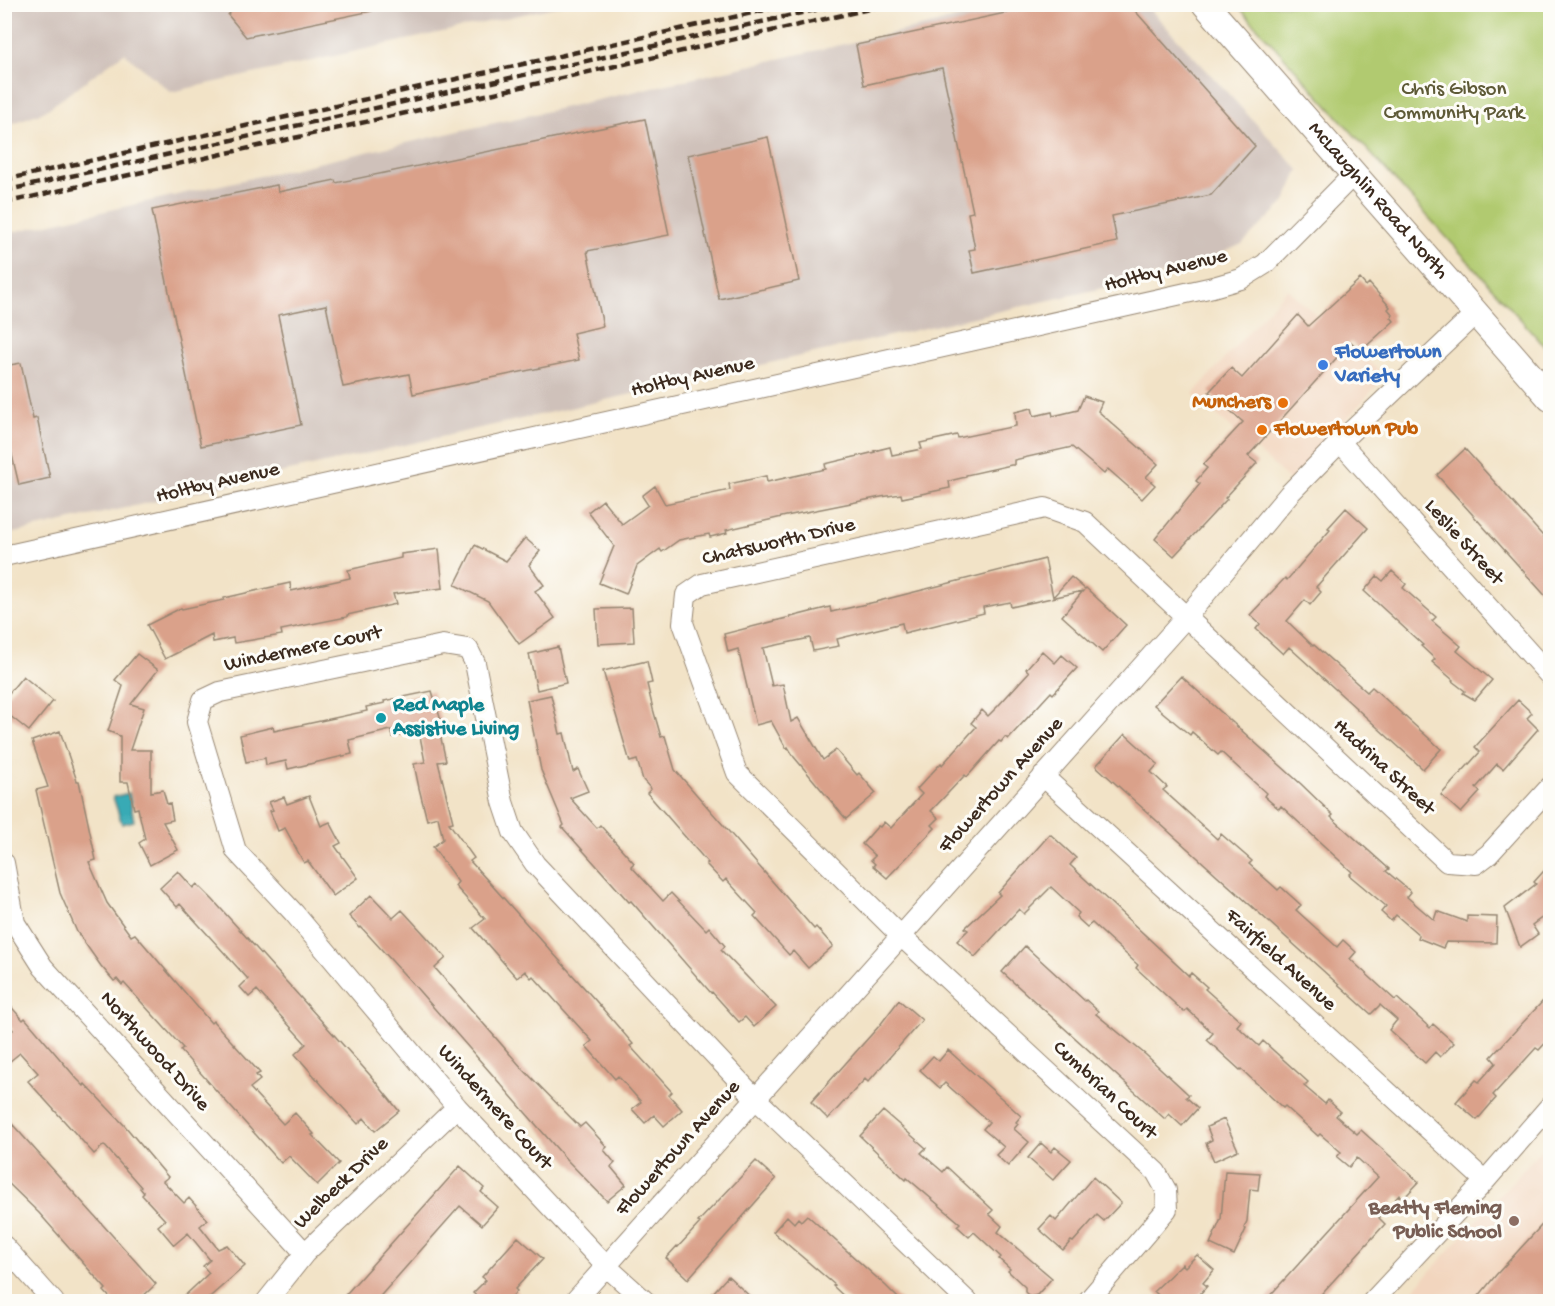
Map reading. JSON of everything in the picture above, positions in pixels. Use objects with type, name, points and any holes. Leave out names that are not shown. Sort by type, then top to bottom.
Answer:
[{"type":"main road","name":"McLaughlin Road North","points":[[1205,4],[1551,398]]},
{"type":"street","name":"Holtby Avenue","points":[[4,556],[1213,287],[1241,279],[1265,264],[1353,175]]},
{"type":"street","name":"Flowertown Avenue","points":[[574,1302],[756,1100],[900,934],[1187,616],[1289,494],[1340,442],[1476,314]]},
{"type":"street","name":"Leslie Street","points":[[1340,442],[1551,676]]},
{"type":"street","name":"Chatsworth Drive","points":[[900,934],[737,773],[682,623],[686,596],[702,584],[1045,508],[1085,522],[1187,616]]},
{"type":"street","name":"Hadrina Street","points":[[1187,616],[1447,862],[1476,864],[1489,854],[1551,787]]},
{"type":"street","name":"Windermere Court","points":[[646,1302],[606,1266],[457,1107],[294,913],[236,852],[197,722],[203,700],[220,692],[443,645],[468,649],[475,663],[503,802],[513,832],[535,864],[756,1100]]},
{"type":"street","name":"Fairfield Avenue","points":[[1043,776],[1485,1180]]},
{"type":"street","name":"Northwood Drive","points":[[4,863],[15,923],[43,967],[304,1252]]},
{"type":"street","name":"Cumbrian Court","points":[[900,934],[1155,1173],[1167,1190],[1167,1209],[1087,1302]]},
{"type":"street","points":[[756,1100],[968,1302]]},
{"type":"street","points":[[1372,1302],[1551,1106]]},
{"type":"street","name":"Welbeck Drive","points":[[266,1302],[304,1252],[457,1107]]},
{"type":"street","points":[[4,1246],[54,1302]]},
{"type":"shaded area","points":[[1022,4],[1146,5],[1299,170],[1285,202],[1242,244],[1183,270],[5,535],[4,234]]},
{"type":"shaded area","points":[[4,5],[564,5],[171,92],[124,53],[45,111],[5,126]]},
{"type":"shaded area","points":[[1287,289],[1385,376],[1291,481],[1193,394]]},
{"type":"shaded area","name":"Beatty Fleming Public School","points":[[1550,1140],[1550,1301],[1403,1301]]},
{"type":"green space","name":"Chris Gibson Community Park","points":[[1237,5],[1550,5],[1550,352]]},
{"type":"water","points":[[129,793],[134,821],[122,824],[113,797]]},
{"type":"building","points":[[238,4],[371,4],[372,11],[246,37],[228,15]]},
{"type":"building","points":[[1047,4],[1129,4],[1255,146],[1211,195],[1112,216],[1117,242],[974,273],[969,250],[975,249],[968,213],[973,212],[942,68],[864,85],[856,45]]},
{"type":"building","points":[[645,119],[669,235],[587,251],[603,326],[573,333],[579,360],[413,394],[409,374],[343,387],[326,305],[278,315],[301,425],[201,446],[152,210],[277,185],[278,192],[335,180],[336,183]]},
{"type":"building","points":[[768,137],[799,281],[719,299],[688,155]]},
{"type":"building","points":[[1360,279],[1366,286],[1369,283],[1390,307],[1388,309],[1394,321],[1361,351],[1351,342],[1248,456],[1257,463],[1174,556],[1155,539],[1200,484],[1196,481],[1207,468],[1203,465],[1243,422],[1209,392],[1231,368],[1242,378],[1298,315],[1308,326]]},
{"type":"building","points":[[21,363],[33,419],[37,418],[50,478],[19,485],[4,421],[4,366]]},
{"type":"building","points":[[1084,396],[1102,402],[1098,411],[1158,464],[1146,477],[1155,485],[1142,499],[1108,469],[1104,474],[1072,447],[1014,460],[1014,465],[966,475],[966,477],[949,481],[950,488],[902,498],[901,494],[881,497],[726,530],[727,533],[710,537],[709,534],[679,540],[662,552],[660,549],[637,566],[626,594],[599,583],[614,546],[588,512],[603,500],[622,524],[648,505],[642,496],[655,486],[665,504],[730,490],[729,484],[766,476],[767,482],[826,469],[825,464],[890,447],[892,455],[922,449],[920,443],[1016,426],[1015,412],[1032,408],[1034,416],[1052,412],[1053,416],[1078,410]]},
{"type":"building","points":[[1465,449],[1551,545],[1551,602],[1437,475]]},
{"type":"building","points":[[1346,508],[1368,528],[1316,587],[1321,592],[1310,605],[1305,600],[1287,621],[1367,692],[1372,687],[1441,749],[1423,769],[1289,647],[1283,654],[1256,629],[1260,624],[1250,615],[1285,578],[1287,580]]},
{"type":"building","points":[[525,538],[540,551],[529,565],[544,585],[535,591],[555,618],[519,644],[488,601],[455,585],[475,545],[506,561]]},
{"type":"building","points":[[439,549],[443,588],[393,594],[396,604],[347,615],[347,617],[281,630],[282,635],[234,643],[233,638],[213,642],[212,635],[165,659],[147,625],[181,608],[224,600],[224,598],[290,583],[291,591],[350,578],[348,570],[401,558],[401,554]]},
{"type":"building","points":[[1045,559],[1053,597],[1071,577],[1126,625],[1102,652],[1062,616],[1083,591],[1011,607],[1010,602],[983,607],[984,613],[904,633],[902,623],[837,639],[839,646],[813,651],[810,638],[763,648],[772,686],[783,684],[791,722],[798,718],[823,760],[836,750],[876,793],[846,819],[788,747],[786,748],[771,721],[756,725],[738,649],[728,652],[724,634],[830,607],[831,612],[875,602]]},
{"type":"building","points":[[1392,571],[1406,584],[1403,588],[1436,617],[1432,621],[1461,646],[1457,651],[1492,680],[1475,700],[1463,693],[1465,691],[1432,662],[1435,659],[1421,646],[1423,645],[1364,591],[1377,576],[1383,581]]},
{"type":"building","points":[[632,608],[634,642],[598,644],[596,609]]},
{"type":"building","points":[[558,647],[566,683],[537,690],[529,654]]},
{"type":"building","points":[[1042,651],[1055,663],[1062,655],[1077,668],[1053,694],[1051,692],[1008,739],[1005,737],[1001,742],[999,741],[967,777],[965,775],[931,811],[939,818],[932,825],[935,828],[887,878],[873,866],[875,864],[871,860],[875,856],[862,844],[884,822],[891,828],[922,794],[917,789],[976,727],[971,723],[982,710],[988,716],[1029,672],[1026,669]]},
{"type":"building","points":[[137,654],[158,670],[131,704],[144,708],[130,750],[151,750],[151,792],[163,790],[167,804],[170,803],[173,820],[163,822],[178,850],[150,865],[139,843],[145,839],[138,808],[134,809],[128,782],[120,782],[120,736],[108,731],[123,686],[115,680]]},
{"type":"building","points":[[647,661],[652,683],[647,684],[653,709],[661,737],[665,736],[675,770],[814,929],[816,927],[833,946],[808,968],[793,951],[789,955],[754,916],[757,913],[726,879],[723,882],[706,864],[708,863],[647,793],[651,789],[643,780],[637,760],[630,762],[603,671]]},
{"type":"building","points":[[23,676],[53,701],[29,731],[4,711],[4,699]]},
{"type":"building","points":[[1181,676],[1301,784],[1333,815],[1331,817],[1389,869],[1386,871],[1411,892],[1407,897],[1434,920],[1437,911],[1467,922],[1467,916],[1497,917],[1496,943],[1446,942],[1443,948],[1418,938],[1419,935],[1396,915],[1391,921],[1381,912],[1386,906],[1349,875],[1352,872],[1281,806],[1279,809],[1264,796],[1266,793],[1221,752],[1218,755],[1192,732],[1190,735],[1154,705]]},
{"type":"building","points":[[432,691],[442,724],[438,725],[446,761],[438,762],[453,822],[449,823],[474,858],[470,861],[596,1001],[633,1044],[630,1046],[672,1092],[669,1095],[682,1110],[664,1126],[654,1115],[645,1123],[632,1109],[641,1102],[618,1076],[615,1079],[586,1046],[592,1041],[533,976],[531,978],[525,971],[517,978],[473,928],[485,919],[455,886],[458,882],[433,847],[443,839],[438,817],[427,820],[419,788],[414,764],[425,762],[419,731],[393,737],[391,730],[349,740],[352,754],[288,769],[286,761],[266,765],[265,758],[246,762],[240,735],[273,727],[274,731],[367,711],[366,707],[385,703],[384,701]]},
{"type":"building","points":[[551,695],[560,734],[564,733],[573,772],[578,769],[588,791],[570,798],[597,828],[600,825],[634,863],[631,866],[663,901],[671,893],[706,930],[709,927],[725,946],[721,950],[776,1007],[754,1027],[745,1017],[739,1022],[711,993],[631,901],[629,902],[562,827],[564,825],[541,770],[527,700]]},
{"type":"building","points":[[1518,700],[1532,713],[1527,718],[1538,729],[1503,769],[1497,764],[1476,788],[1480,792],[1461,813],[1441,795],[1480,752],[1475,747]]},
{"type":"building","points":[[60,731],[77,781],[79,781],[96,860],[89,862],[107,903],[131,936],[135,934],[211,1023],[213,1021],[260,1073],[256,1075],[260,1080],[250,1088],[283,1124],[295,1113],[339,1163],[317,1185],[289,1156],[281,1163],[180,1050],[183,1048],[124,983],[122,985],[117,979],[114,981],[77,932],[60,893],[36,790],[48,787],[32,741]]},
{"type":"building","points":[[1125,734],[1158,764],[1151,772],[1167,787],[1163,790],[1217,839],[1221,834],[1252,861],[1249,864],[1278,890],[1281,887],[1301,905],[1296,910],[1337,947],[1343,940],[1356,952],[1350,959],[1395,1000],[1397,998],[1430,1028],[1433,1024],[1454,1043],[1440,1057],[1435,1052],[1425,1063],[1389,1030],[1397,1020],[1380,1005],[1371,1014],[1096,766]]},
{"type":"building","points":[[309,796],[321,826],[330,822],[341,843],[335,846],[358,878],[333,896],[308,861],[304,863],[285,828],[278,831],[270,811],[273,810],[269,802],[284,797],[287,804]]},
{"type":"building","points":[[1050,834],[1076,858],[1070,865],[1189,976],[1191,973],[1207,987],[1205,989],[1241,1021],[1237,1026],[1259,1046],[1263,1041],[1308,1082],[1304,1086],[1325,1104],[1328,1100],[1340,1111],[1336,1116],[1357,1134],[1361,1130],[1419,1182],[1403,1199],[1399,1195],[1379,1218],[1385,1224],[1314,1302],[1264,1302],[1378,1177],[1357,1158],[1349,1167],[1337,1157],[1341,1152],[1320,1134],[1318,1136],[1285,1106],[1283,1108],[1207,1040],[1213,1033],[1187,1009],[1184,1012],[1092,923],[1087,927],[1076,917],[1079,913],[1051,887],[1024,914],[1019,909],[975,957],[957,941],[968,930],[965,928],[1000,895],[998,893]]},
{"type":"building","points":[[1551,863],[1551,911],[1532,925],[1538,934],[1520,947],[1505,908],[1536,884],[1534,882]]},
{"type":"building","points":[[178,871],[193,888],[197,884],[213,900],[370,1075],[399,1111],[375,1131],[364,1118],[358,1124],[322,1085],[295,1054],[306,1044],[257,990],[249,997],[240,987],[248,979],[180,904],[177,907],[160,888]]},
{"type":"building","points":[[371,895],[393,918],[402,910],[446,958],[435,968],[522,1068],[580,1127],[585,1123],[607,1147],[604,1150],[615,1163],[611,1167],[626,1185],[607,1201],[566,1159],[413,984],[349,916]]},
{"type":"building","points":[[1025,946],[1098,1011],[1096,1014],[1146,1055],[1189,1095],[1186,1097],[1198,1108],[1182,1126],[1169,1114],[1165,1119],[1002,972]]},
{"type":"building","points":[[4,999],[23,1020],[25,1018],[77,1079],[84,1086],[85,1084],[125,1126],[168,1177],[163,1181],[184,1203],[189,1198],[203,1214],[207,1220],[200,1226],[218,1249],[227,1245],[245,1266],[204,1302],[178,1302],[209,1273],[203,1266],[210,1260],[188,1233],[174,1245],[158,1226],[165,1220],[142,1195],[144,1193],[141,1187],[104,1145],[94,1154],[28,1081],[38,1073],[20,1053],[4,1066],[4,1037],[13,1030],[4,1020]]},
{"type":"building","points":[[899,1000],[922,1020],[868,1082],[865,1079],[828,1119],[811,1102],[880,1025]]},
{"type":"building","points":[[1543,1001],[1551,1008],[1551,1037],[1539,1050],[1536,1048],[1493,1095],[1496,1098],[1477,1120],[1456,1102],[1496,1063],[1491,1057]]},
{"type":"building","points":[[948,1050],[1021,1116],[1014,1129],[1029,1142],[1008,1166],[996,1155],[1004,1147],[983,1129],[989,1122],[945,1083],[940,1088],[920,1070],[933,1056],[939,1061]]},
{"type":"building","points":[[883,1111],[926,1148],[921,1153],[943,1172],[947,1167],[993,1210],[989,1214],[1002,1226],[998,1232],[1052,1278],[1037,1295],[1030,1297],[1025,1292],[1025,1287],[999,1259],[1001,1257],[974,1232],[969,1237],[957,1226],[960,1223],[907,1178],[906,1180],[860,1136]]},
{"type":"building","points":[[4,1115],[156,1284],[137,1302],[114,1302],[104,1291],[106,1289],[39,1213],[4,1179]]},
{"type":"building","points":[[1224,1119],[1238,1150],[1214,1161],[1206,1143],[1212,1140],[1207,1127]]},
{"type":"building","points":[[1041,1143],[1051,1152],[1055,1147],[1071,1160],[1053,1180],[1028,1158]]},
{"type":"building","points":[[756,1161],[776,1179],[688,1279],[666,1258]]},
{"type":"building","points":[[460,1166],[484,1188],[481,1192],[498,1207],[482,1225],[460,1206],[375,1302],[339,1302]]},
{"type":"building","points":[[1225,1171],[1260,1173],[1258,1190],[1250,1189],[1247,1221],[1244,1228],[1246,1229],[1234,1255],[1210,1244],[1221,1219]]},
{"type":"building","points":[[1093,1177],[1121,1203],[1104,1221],[1097,1215],[1063,1250],[1039,1229],[1051,1216],[1056,1221]]},
{"type":"building","points":[[807,1215],[902,1302],[850,1302],[833,1286],[835,1285],[773,1232],[787,1216],[794,1223],[798,1218],[801,1221]]},
{"type":"building","points":[[1551,1215],[1551,1302],[1474,1302],[1496,1275]]},
{"type":"building","points":[[518,1237],[543,1259],[515,1289],[517,1291],[507,1302],[483,1302],[473,1293],[486,1280],[482,1277]]},
{"type":"building","points":[[1197,1255],[1214,1270],[1203,1283],[1207,1286],[1193,1302],[1165,1302],[1154,1291],[1182,1264],[1185,1267]]},
{"type":"building","points":[[728,1276],[756,1302],[720,1302],[712,1294]]},
{"type":"railway","points":[[4,180],[792,4]]},
{"type":"railway","points":[[4,191],[842,4]]},
{"type":"railway","points":[[4,203],[892,4]]},
{"type":"place","name":"Flowertown Variety","points":[[1323,365]]},
{"type":"place","name":"Munchers","points":[[1283,403]]},
{"type":"place","name":"Flowertown Pub","points":[[1262,430]]},
{"type":"place","name":"Red Maple Assistive Living","points":[[381,718]]},
{"type":"place","name":"Beatty Fleming Public School","points":[[1514,1221]]}]
